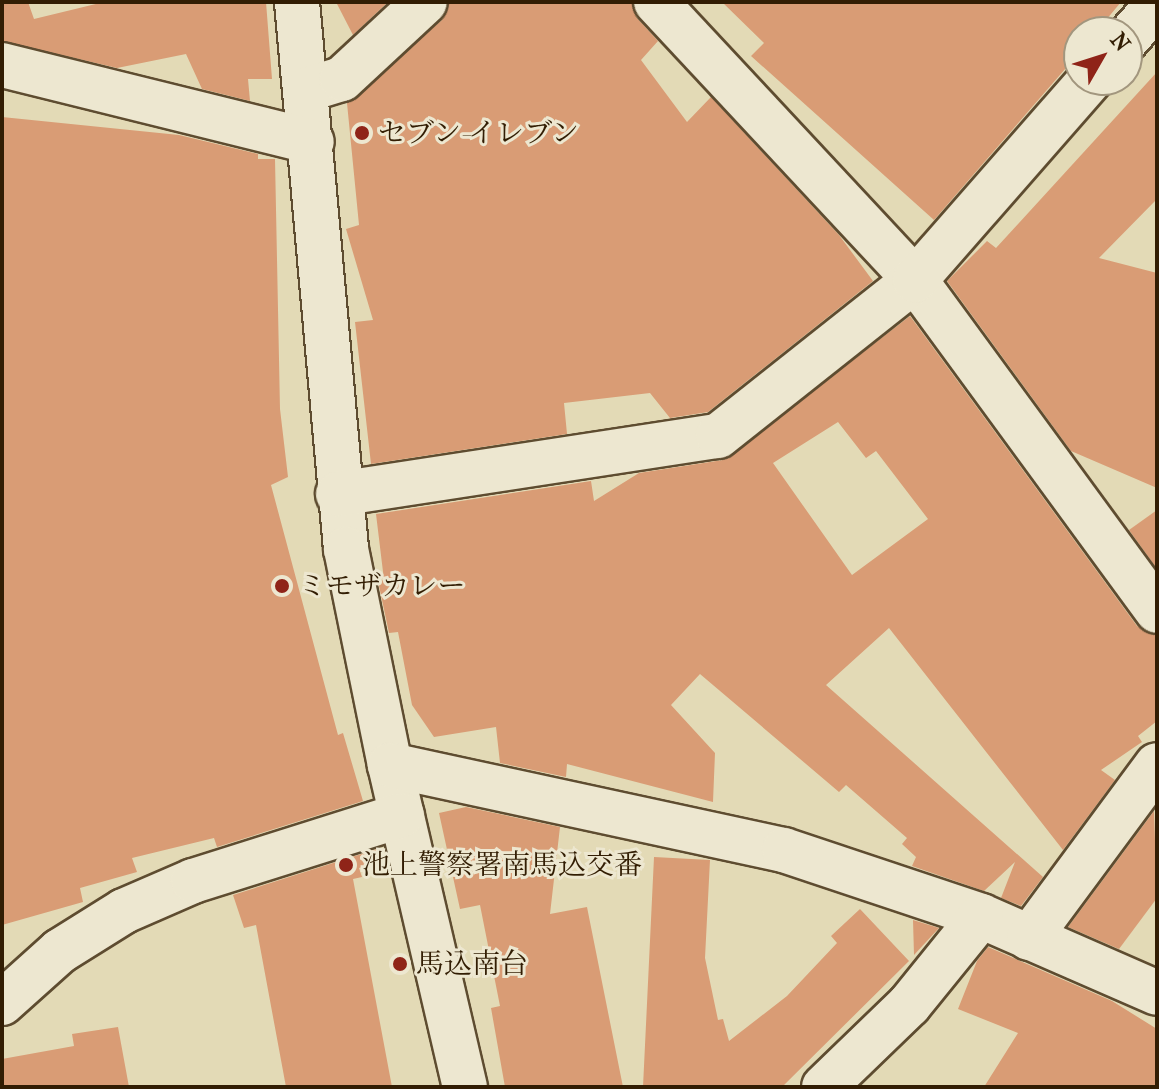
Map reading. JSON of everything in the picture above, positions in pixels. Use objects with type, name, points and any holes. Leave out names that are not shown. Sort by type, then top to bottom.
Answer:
[{"type":"street","points":[[297,2],[309,89],[338,494],[390,765],[465,1087]]},
{"type":"street","points":[[309,89],[342,79],[425,2]]},
{"type":"street","points":[[656,2],[915,280],[1157,611]]},
{"type":"street","points":[[1143,21],[1157,5]]},
{"type":"street","points":[[2,65],[312,142]]},
{"type":"street","points":[[338,494],[718,436],[915,280],[1076,96]]},
{"type":"street","points":[[390,765],[467,777],[784,850],[981,916],[1157,993]]},
{"type":"street","points":[[1029,938],[1157,765]]},
{"type":"street","points":[[2,1003],[60,951],[124,911],[193,881],[402,815]]},
{"type":"street","points":[[824,1087],[909,1005],[981,916]]},
{"type":"building","points":[[2,2],[28,2],[34,19],[104,2],[266,2],[272,79],[248,79],[250,101],[202,89],[186,54],[117,68],[2,41]]},
{"type":"building","points":[[336,2],[388,2],[353,35]]},
{"type":"building","points":[[449,2],[632,2],[637,18],[658,41],[641,60],[687,122],[711,97],[839,235],[873,281],[708,412],[670,418],[650,393],[564,403],[567,434],[371,464],[355,322],[373,320],[346,229],[359,225],[347,103],[442,20]]},
{"type":"building","points":[[722,2],[1121,2],[1109,16],[1063,16],[1063,71],[934,220],[751,56],[764,43]]},
{"type":"building","points":[[1157,72],[1157,199],[1099,258],[1157,273],[1157,488],[1071,451],[947,281],[987,241],[996,248],[1135,96],[1143,96],[1143,87]]},
{"type":"building","points":[[2,117],[179,135],[258,154],[258,159],[275,159],[280,409],[288,477],[271,485],[338,735],[343,733],[363,801],[217,847],[214,838],[132,858],[137,872],[80,888],[83,902],[2,925]]},
{"type":"building","points":[[910,316],[1137,626],[1157,636],[1157,721],[1138,736],[1142,742],[1101,770],[1115,780],[1063,850],[889,628],[826,685],[1043,877],[1021,906],[1001,898],[1015,862],[984,891],[912,866],[916,857],[902,844],[907,838],[846,785],[839,792],[700,674],[671,705],[715,753],[713,802],[567,764],[566,777],[500,763],[496,727],[434,737],[412,705],[398,632],[389,633],[378,581],[384,580],[376,514],[591,481],[594,501],[639,473],[723,460]],"holes":[[[838,422],[866,458],[876,451],[928,519],[852,575],[773,463]]]},
{"type":"building","points":[[1157,510],[1157,569],[1129,530]]},
{"type":"building","points":[[466,807],[560,827],[550,914],[587,907],[623,1087],[505,1087],[491,1008],[500,1006],[480,905],[460,909],[439,813]]},
{"type":"building","points":[[1154,811],[1157,898],[1119,949],[1068,927]]},
{"type":"building","points":[[377,849],[380,861],[359,868],[362,877],[353,879],[392,1087],[286,1087],[256,925],[244,928],[233,895]]},
{"type":"building","points":[[654,857],[710,860],[705,958],[718,1020],[723,1019],[729,1041],[787,996],[837,943],[831,936],[860,909],[909,961],[782,1087],[643,1087]]},
{"type":"building","points":[[913,920],[939,928],[914,955]]},
{"type":"building","points":[[988,947],[1112,1001],[1157,1029],[1157,1087],[984,1087],[1018,1033],[958,1009],[977,961]]},
{"type":"building","points":[[118,1027],[129,1087],[2,1087],[2,1059],[74,1046],[72,1034]]},
{"type":"place","name":"セブン-イレブン","points":[[362,133]]},
{"type":"place","name":"ミモザカレー","points":[[282,586]]},
{"type":"place","name":"池上警察署南馬込交番","points":[[346,865]]},
{"type":"place","name":"馬込南台","points":[[400,964]]}]
